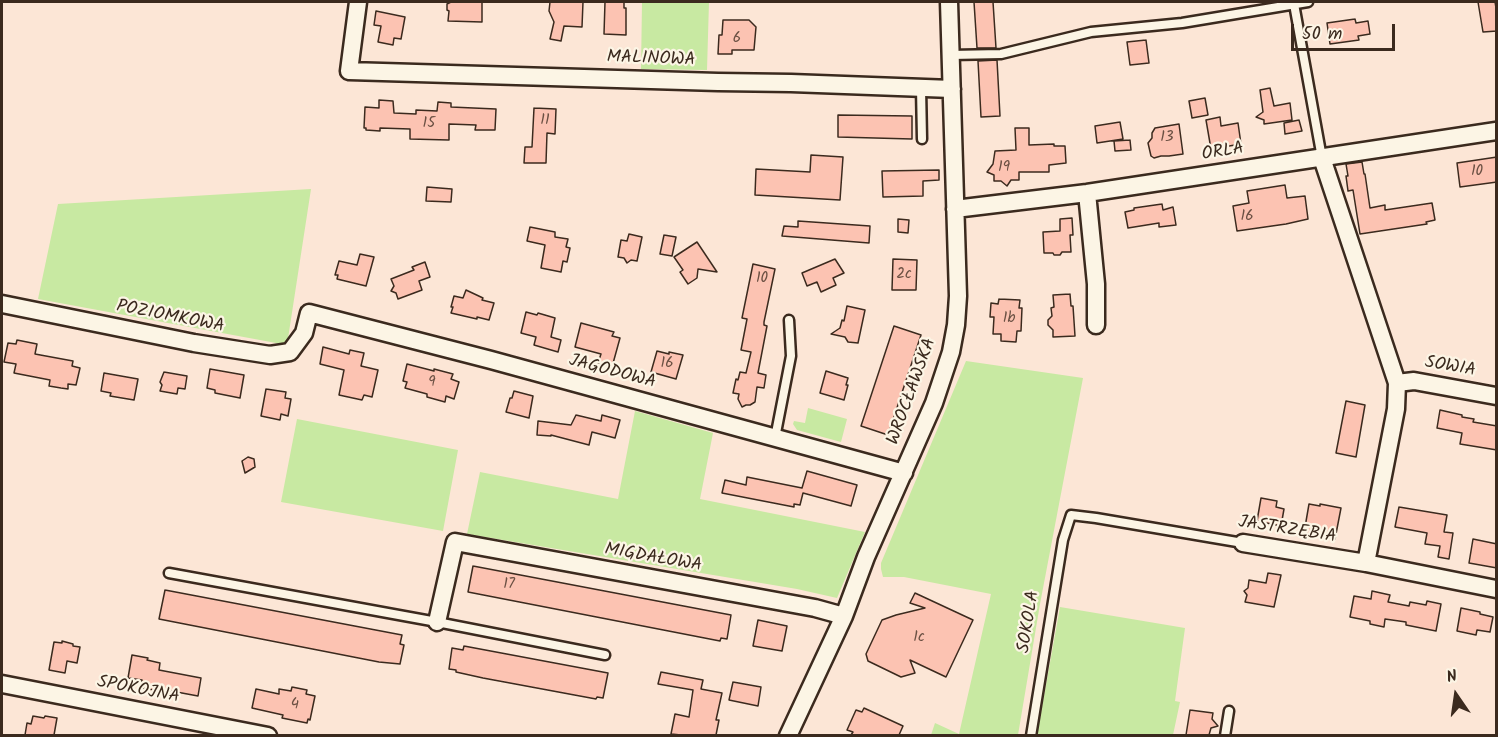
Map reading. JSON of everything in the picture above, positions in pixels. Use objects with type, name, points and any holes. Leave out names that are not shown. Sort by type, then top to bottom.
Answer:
[{"type":"street","name":"MALINOWA","points":[[358,2],[349,71],[791,83],[952,90]]},
{"type":"street","name":"WROCŁAWSKA","points":[[789,735],[844,616],[866,557],[934,403],[951,352],[958,296],[949,2]]},
{"type":"street","name":"ORLA","points":[[955,209],[1087,193],[1497,131]]},
{"type":"street","points":[[1322,158],[1396,383],[1396,409],[1366,563]]},
{"type":"street","points":[[1087,193],[1096,284],[1096,325]]},
{"type":"street","name":"POZIOMKOWA","points":[[2,304],[194,343],[270,355],[290,352],[304,333],[309,314]]},
{"type":"street","name":"JAGODOWA","points":[[309,314],[491,360],[904,473]]},
{"type":"street","name":"SOWIA","points":[[1396,383],[1414,381],[1497,396]]},
{"type":"street","name":"MIGDAŁOWA","points":[[437,622],[455,542],[815,608],[844,616]]},
{"type":"street","name":"JASTRZĘBIA","points":[[1243,543],[1366,563],[1497,589]]},
{"type":"street","name":"SPOKOJNA","points":[[2,684],[268,735]]},
{"type":"lane","points":[[951,55],[1001,54],[1091,32],[1182,23],[1308,2]]},
{"type":"lane","points":[[1294,4],[1322,158]]},
{"type":"lane","points":[[921,88],[922,140]]},
{"type":"lane","points":[[775,438],[791,356],[789,320]]},
{"type":"lane","name":"JASTRZĘBIA","points":[[1071,515],[1243,543]]},
{"type":"lane","name":"SOKOLA","points":[[1031,735],[1064,540],[1071,515]]},
{"type":"lane","points":[[169,573],[605,654]]},
{"type":"lane","points":[[1225,735],[1229,711]]},
{"type":"green space","points":[[642,2],[709,2],[707,70],[641,69]]},
{"type":"green space","points":[[311,189],[287,345],[38,299],[58,204]]},
{"type":"green space","points":[[966,361],[1083,378],[1040,604],[1018,735],[931,735],[935,723],[959,734],[991,594],[904,577],[883,577],[881,569],[881,563]]},
{"type":"green space","points":[[808,408],[847,419],[841,442],[797,430],[793,424],[794,421],[805,423]]},
{"type":"green space","points":[[635,411],[713,433],[700,499],[865,532],[837,598],[797,589],[467,534],[480,472],[618,499]]},
{"type":"green space","points":[[297,419],[458,450],[443,531],[281,502]]},
{"type":"green space","points":[[1060,607],[1185,628],[1175,701],[1180,702],[1173,735],[1037,735]]},
{"type":"building","points":[[482,2],[482,22],[448,21],[447,4]]},
{"type":"building","points":[[550,2],[583,2],[582,27],[564,26],[561,41],[550,39],[554,22],[549,11]]},
{"type":"building","points":[[605,2],[624,2],[626,35],[604,34]]},
{"type":"building","points":[[974,2],[993,2],[996,48],[977,48]]},
{"type":"building","points":[[1478,2],[1495,2],[1497,31],[1483,32]]},
{"type":"building","points":[[376,11],[405,17],[401,39],[394,38],[393,45],[378,42],[381,26],[374,25]]},
{"type":"building","points":[[1355,19],[1356,23],[1368,21],[1370,34],[1358,36],[1359,40],[1330,44],[1327,23]]},
{"type":"building","points":[[723,20],[749,20],[756,27],[754,50],[732,50],[732,54],[718,54]]},
{"type":"building","points":[[1146,40],[1149,63],[1130,65],[1127,42]]},
{"type":"building","points":[[997,60],[1000,116],[981,117],[978,61]]},
{"type":"building","points":[[1270,88],[1274,106],[1290,103],[1292,120],[1264,124],[1264,120],[1256,117],[1263,112],[1260,90]]},
{"type":"building","points":[[1205,98],[1208,115],[1192,118],[1189,101]]},
{"type":"building","points":[[379,100],[393,101],[394,113],[416,114],[416,110],[437,111],[438,102],[451,103],[451,107],[496,109],[495,130],[475,130],[476,125],[449,124],[449,140],[410,139],[410,129],[366,130],[364,128],[365,107],[379,108]]},
{"type":"building","points":[[534,108],[556,109],[555,134],[547,133],[546,163],[524,163],[525,147],[532,147]]},
{"type":"building","points":[[838,115],[912,116],[912,139],[838,137]]},
{"type":"building","points":[[1220,117],[1221,126],[1238,123],[1241,144],[1211,149],[1206,120]]},
{"type":"building","points":[[1299,120],[1302,131],[1285,134],[1284,123]]},
{"type":"building","points":[[1120,122],[1123,139],[1097,143],[1095,126]]},
{"type":"building","points":[[1179,124],[1183,154],[1154,158],[1151,156],[1148,143],[1155,128]]},
{"type":"building","points":[[1015,128],[1029,128],[1029,145],[1065,146],[1066,163],[1049,165],[1049,172],[1019,172],[1019,180],[1011,180],[1007,186],[1001,181],[994,181],[994,175],[987,172],[993,164],[995,151],[1016,150]]},
{"type":"building","points":[[1130,140],[1131,150],[1115,151],[1114,141]]},
{"type":"building","points":[[811,155],[843,157],[840,200],[755,195],[756,169],[810,172]]},
{"type":"building","points":[[1497,157],[1497,182],[1460,187],[1457,163]]},
{"type":"building","points":[[1362,162],[1370,208],[1385,205],[1385,210],[1432,203],[1435,220],[1426,222],[1427,224],[1360,234],[1353,190],[1348,191],[1346,164]]},
{"type":"building","points":[[939,170],[939,180],[923,181],[923,196],[883,197],[882,171]]},
{"type":"building","points":[[1285,185],[1287,198],[1305,196],[1308,219],[1237,231],[1233,206],[1249,203],[1247,191]]},
{"type":"building","points":[[427,187],[452,189],[451,202],[426,201]]},
{"type":"building","points":[[1162,204],[1163,210],[1173,207],[1176,225],[1159,227],[1159,223],[1128,228],[1125,212],[1134,210],[1134,208]]},
{"type":"building","points":[[1072,218],[1071,252],[1062,252],[1060,255],[1044,253],[1043,232],[1060,231],[1060,219]]},
{"type":"building","points":[[898,219],[909,220],[908,233],[898,232]]},
{"type":"building","points":[[798,221],[870,226],[869,243],[782,236],[784,226],[798,227]]},
{"type":"building","points":[[530,227],[555,232],[555,237],[568,239],[566,247],[570,248],[567,262],[563,261],[561,272],[541,268],[545,245],[527,241]]},
{"type":"building","points":[[629,234],[642,237],[637,261],[631,260],[627,263],[624,258],[618,257],[621,240],[627,241]]},
{"type":"building","points":[[664,235],[676,237],[672,256],[660,254]]},
{"type":"building","points":[[697,242],[717,272],[698,269],[697,278],[688,284],[680,272],[683,270],[674,257]]},
{"type":"building","points":[[360,254],[374,257],[366,286],[337,279],[338,275],[335,275],[339,261],[357,265]]},
{"type":"building","points":[[835,259],[844,273],[833,278],[836,285],[821,292],[817,282],[807,286],[802,273]]},
{"type":"building","points":[[893,259],[917,260],[916,290],[892,290]]},
{"type":"building","points":[[425,262],[430,277],[419,281],[422,290],[398,299],[396,293],[391,291],[394,286],[391,279],[414,270],[412,267]]},
{"type":"building","points":[[753,264],[775,269],[764,322],[767,326],[758,373],[766,375],[764,388],[757,387],[755,402],[742,407],[738,399],[739,394],[733,393],[740,372],[746,373],[751,352],[741,350],[747,319],[742,318]]},
{"type":"building","points":[[466,290],[483,298],[482,300],[494,303],[489,320],[451,313],[454,296],[463,298]]},
{"type":"building","points":[[1070,294],[1075,336],[1053,337],[1053,330],[1048,325],[1048,320],[1052,316],[1051,308],[1054,307],[1053,295]]},
{"type":"building","points":[[999,299],[1020,300],[1021,331],[1017,331],[1016,342],[1001,341],[1001,334],[993,334],[994,317],[990,317],[991,303],[998,304]]},
{"type":"building","points":[[847,306],[865,310],[858,343],[848,342],[845,337],[831,334],[840,328],[842,320],[844,321]]},
{"type":"building","points":[[526,312],[555,318],[551,337],[561,340],[558,352],[534,345],[536,337],[521,333]]},
{"type":"building","points":[[581,323],[614,332],[612,336],[620,338],[612,367],[598,363],[601,354],[575,347]]},
{"type":"building","points":[[894,326],[921,335],[888,435],[861,426]]},
{"type":"building","points":[[17,340],[37,344],[35,354],[73,361],[72,366],[80,368],[76,385],[68,384],[68,389],[49,386],[50,380],[14,373],[16,364],[4,362],[8,343],[16,344]]},
{"type":"building","points":[[323,347],[349,354],[350,350],[364,353],[361,366],[378,370],[372,397],[364,395],[362,400],[339,395],[344,370],[320,364]]},
{"type":"building","points":[[657,351],[683,355],[676,379],[651,372]]},
{"type":"building","points":[[407,364],[453,374],[451,379],[459,382],[454,399],[446,396],[445,402],[405,388],[407,382],[403,381]]},
{"type":"building","points":[[210,369],[244,375],[240,398],[215,393],[215,390],[207,388]]},
{"type":"building","points":[[826,371],[848,378],[844,400],[820,393]]},
{"type":"building","points":[[164,372],[187,376],[185,389],[178,388],[177,394],[160,391],[162,385],[160,382]]},
{"type":"building","points":[[104,373],[138,379],[134,400],[110,396],[111,393],[101,391]]},
{"type":"building","points":[[266,389],[286,392],[285,398],[291,399],[288,416],[281,414],[280,420],[261,416]]},
{"type":"building","points":[[514,391],[533,396],[529,418],[506,412]]},
{"type":"building","points":[[1346,401],[1365,405],[1356,457],[1336,453]]},
{"type":"building","points":[[1440,410],[1474,419],[1473,422],[1497,426],[1497,450],[1460,444],[1462,433],[1437,428]]},
{"type":"building","points":[[576,415],[601,421],[602,415],[620,420],[615,438],[592,432],[589,445],[551,435],[537,435],[538,421],[571,425]]},
{"type":"building","points":[[248,457],[254,459],[255,467],[245,473],[242,461]]},
{"type":"building","points":[[807,471],[857,485],[851,506],[803,493],[800,505],[794,504],[794,507],[722,493],[725,480],[746,485],[747,477],[802,488]]},
{"type":"building","points":[[1261,498],[1277,501],[1276,507],[1284,509],[1281,526],[1257,521]]},
{"type":"building","points":[[1309,504],[1341,508],[1335,539],[1304,533]]},
{"type":"building","points":[[1399,507],[1447,515],[1444,532],[1453,533],[1449,559],[1438,557],[1440,546],[1425,544],[1427,533],[1395,527]]},
{"type":"building","points":[[1473,539],[1497,544],[1497,568],[1469,563]]},
{"type":"building","points":[[473,566],[731,615],[727,639],[721,638],[720,641],[468,592]]},
{"type":"building","points":[[1268,573],[1281,575],[1274,607],[1245,602],[1247,595],[1244,591],[1248,588],[1249,580],[1266,583]]},
{"type":"building","points":[[165,590],[402,635],[400,644],[404,645],[400,664],[379,662],[159,619]]},
{"type":"building","points":[[1372,591],[1390,595],[1388,602],[1409,606],[1410,602],[1426,605],[1427,601],[1441,604],[1436,631],[1406,625],[1406,622],[1385,619],[1384,627],[1370,624],[1370,621],[1350,617],[1354,596],[1371,599]]},
{"type":"building","points":[[915,593],[973,620],[946,677],[910,660],[915,673],[901,677],[868,661],[866,654],[882,620],[925,608],[910,603]]},
{"type":"building","points":[[1461,608],[1493,617],[1490,632],[1477,630],[1476,635],[1457,631]]},
{"type":"building","points":[[758,620],[787,626],[782,651],[753,646]]},
{"type":"building","points":[[62,641],[80,647],[77,663],[67,661],[65,673],[49,670],[54,642],[62,643]]},
{"type":"building","points":[[464,646],[608,673],[603,698],[597,697],[596,699],[483,678],[449,669],[452,648],[463,650]]},
{"type":"building","points":[[132,655],[160,663],[159,670],[201,678],[198,696],[155,688],[155,690],[141,688],[142,680],[128,678]]},
{"type":"building","points":[[661,672],[703,680],[701,689],[722,693],[716,720],[719,720],[716,735],[671,734],[675,714],[689,717],[693,690],[658,684]]},
{"type":"building","points":[[733,682],[761,687],[758,706],[729,700]]},
{"type":"building","points":[[292,687],[307,690],[306,694],[315,696],[310,720],[308,719],[307,723],[252,708],[256,689],[279,694],[279,689],[291,691]]},
{"type":"building","points":[[864,708],[903,726],[899,735],[851,735],[853,732],[847,730],[856,710],[862,712]]},
{"type":"building","points":[[1190,710],[1213,713],[1212,719],[1218,726],[1211,728],[1209,735],[1186,735]]},
{"type":"building","points":[[33,716],[57,718],[54,735],[25,735],[27,723],[31,724]]}]
